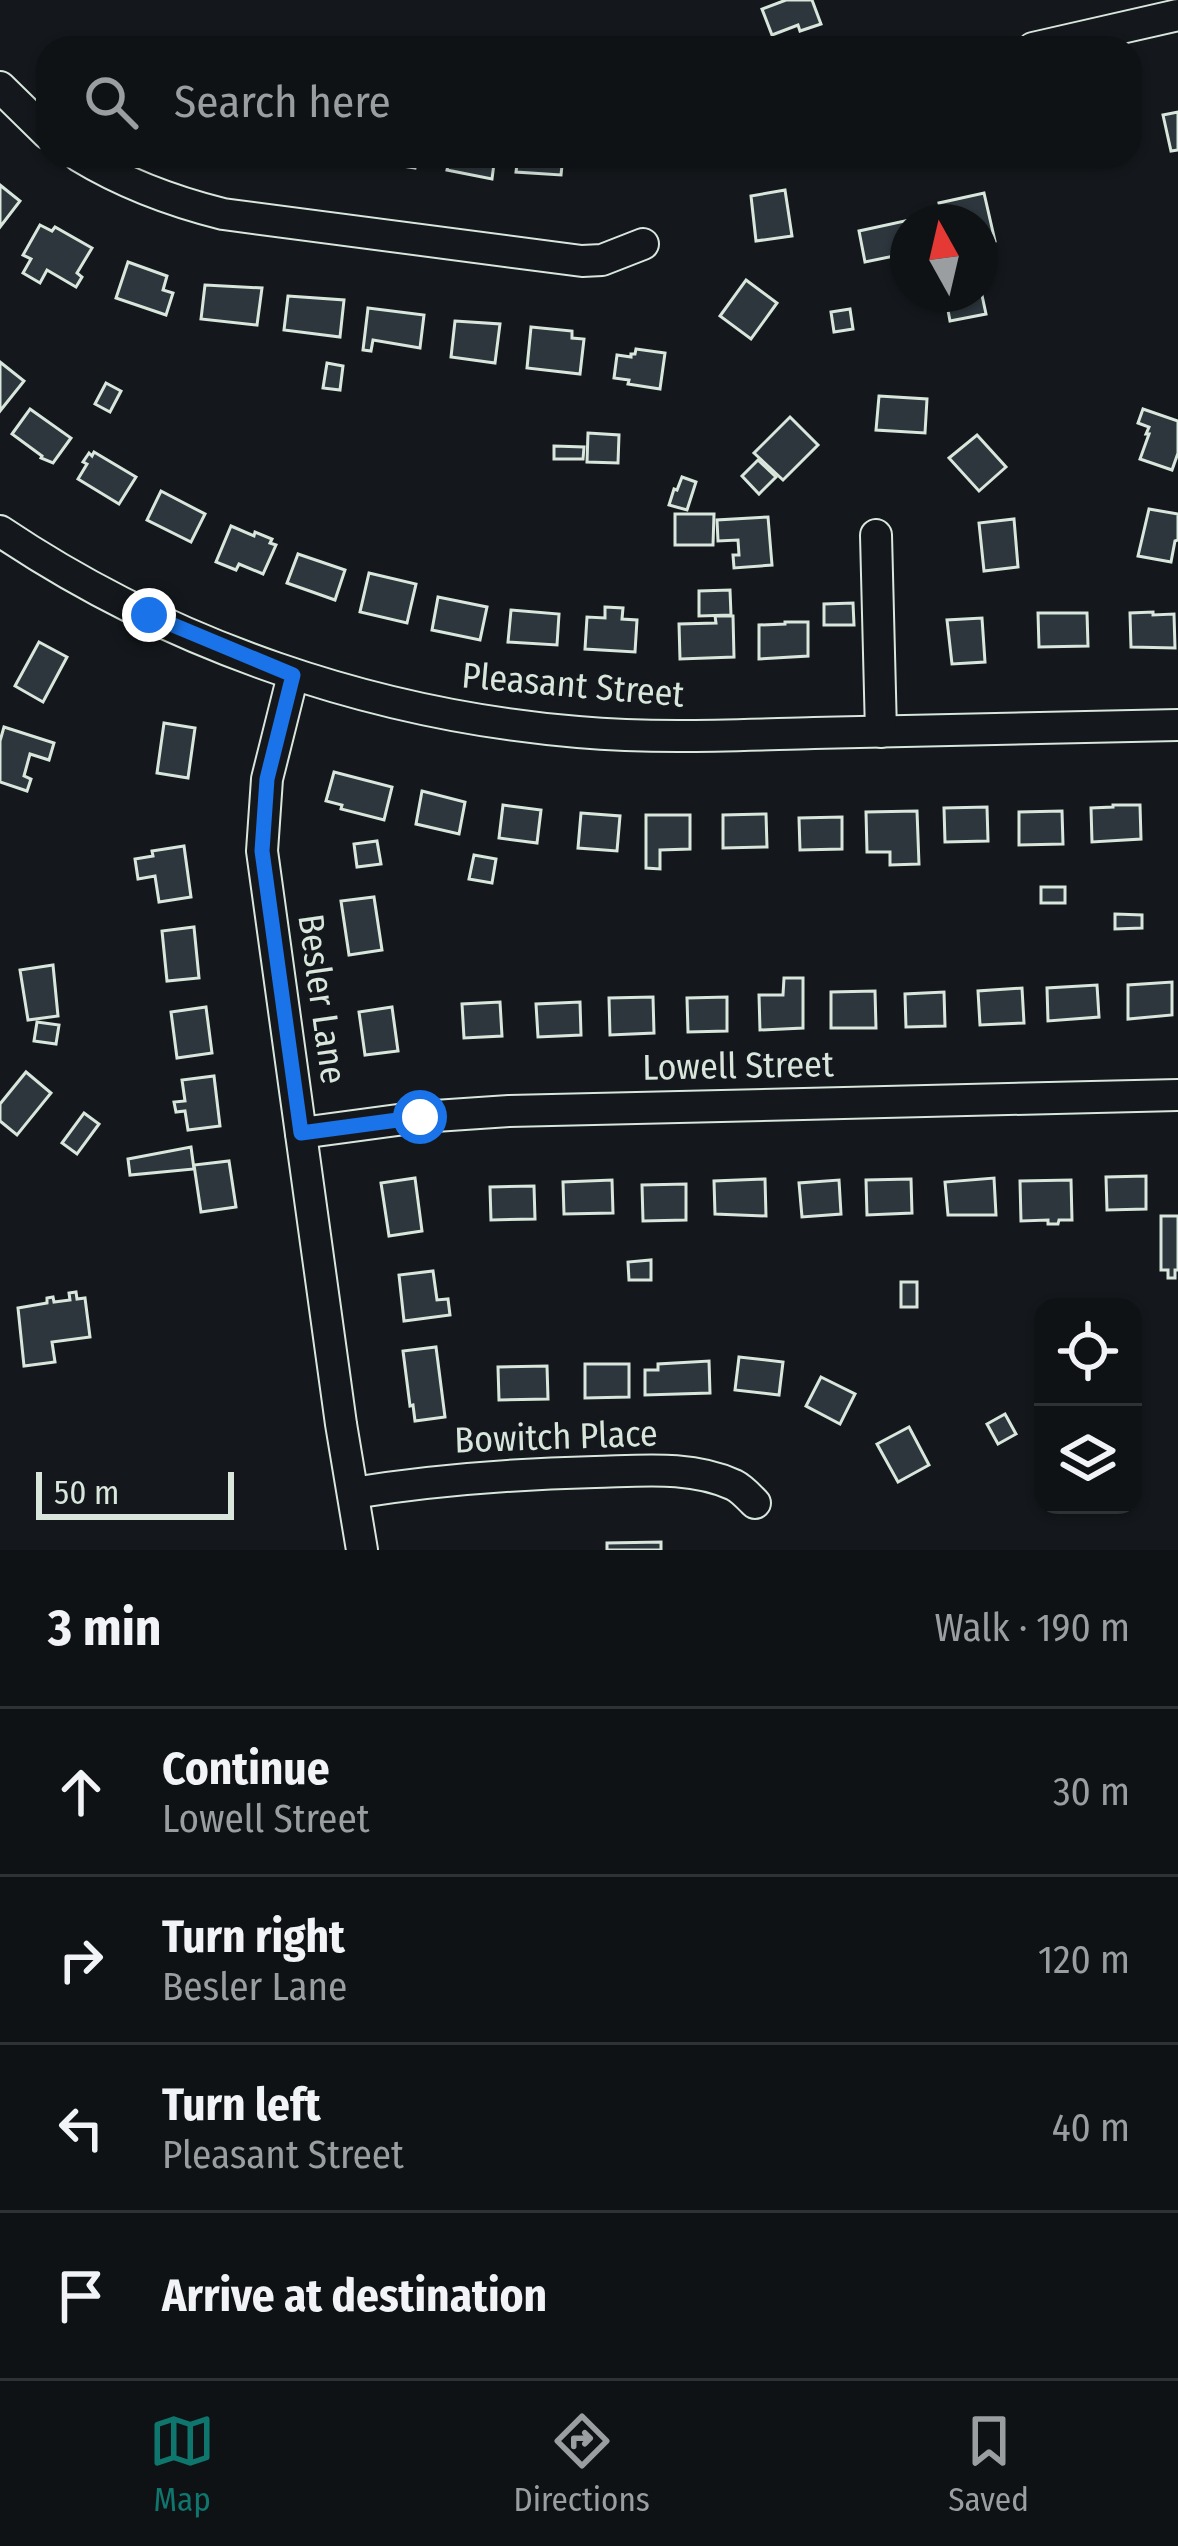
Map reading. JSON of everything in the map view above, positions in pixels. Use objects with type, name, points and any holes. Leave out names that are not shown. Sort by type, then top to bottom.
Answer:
[{"type":"street","points":[[1069,36],[1140,12],[1178,15]]},
{"type":"street","points":[[0,86],[36,122]]},
{"type":"street","points":[[98,168],[172,202],[224,214],[582,262],[602,260],[644,244]]},
{"type":"street","points":[[876,535],[881,732]]},
{"type":"street","name":"Pleasant Street","points":[[5,545],[149,615],[293,675],[461,716],[574,732],[670,736],[1178,725]]},
{"type":"street","name":"Besler Lane","points":[[293,675],[267,779],[262,851],[340,1424],[362,1550]]},
{"type":"street","name":"Lowell Street","points":[[301,1133],[509,1111],[1178,1094]]},
{"type":"street","name":"Bowitch Place","points":[[353,1493],[507,1474],[658,1470],[734,1485],[755,1503]]},
{"type":"building","points":[[786,0],[812,0],[821,24],[800,31],[798,25],[772,35],[762,9]]},
{"type":"building","points":[[1178,112],[1178,150],[1171,151],[1163,115]]},
{"type":"building","points":[[447,168],[493,168],[492,179]]},
{"type":"building","points":[[516,168],[562,168],[561,175],[516,172]]},
{"type":"building","points":[[0,185],[20,201],[0,227]]},
{"type":"building","points":[[785,190],[792,236],[756,241],[751,196]]},
{"type":"building","points":[[984,193],[987,204],[939,204]]},
{"type":"building","points":[[890,224],[890,257],[865,262],[859,231]]},
{"type":"building","points":[[40,225],[52,231],[55,227],[92,248],[77,273],[82,277],[76,287],[47,270],[40,283],[23,273],[31,259],[23,255]]},
{"type":"building","points":[[128,262],[167,276],[163,290],[173,293],[166,315],[116,298]]},
{"type":"building","points":[[746,280],[777,303],[751,339],[720,316]]},
{"type":"building","points":[[205,285],[262,288],[257,325],[201,319]]},
{"type":"building","points":[[288,296],[344,300],[340,337],[284,330]]},
{"type":"building","points":[[368,308],[424,315],[420,348],[373,340],[371,351],[363,350]]},
{"type":"building","points":[[850,309],[853,329],[834,332],[831,312]]},
{"type":"building","points":[[948,312],[986,312],[986,314],[950,321]]},
{"type":"building","points":[[455,321],[500,324],[495,363],[451,357]]},
{"type":"building","points":[[531,327],[572,331],[572,338],[584,339],[580,374],[527,368]]},
{"type":"building","points":[[636,349],[665,353],[660,389],[614,378],[617,355],[631,357]]},
{"type":"building","points":[[0,362],[24,381],[0,411]]},
{"type":"building","points":[[327,363],[343,366],[340,390],[323,388]]},
{"type":"building","points":[[106,383],[121,391],[110,412],[95,404]]},
{"type":"building","points":[[879,396],[927,399],[925,433],[876,430]]},
{"type":"building","points":[[30,409],[71,438],[53,463],[12,434]]},
{"type":"building","points":[[1143,409],[1178,421],[1178,453],[1172,470],[1140,459],[1149,434],[1149,427],[1138,423]]},
{"type":"building","points":[[790,417],[818,445],[783,480],[754,453]]},
{"type":"building","points":[[588,433],[619,435],[618,463],[587,462]]},
{"type":"building","points":[[977,435],[1006,467],[979,491],[949,458]]},
{"type":"building","points":[[554,446],[584,447],[583,459],[554,459]]},
{"type":"building","points":[[94,452],[136,477],[119,504],[78,479],[87,464],[83,462]]},
{"type":"building","points":[[758,460],[776,477],[759,494],[742,476]]},
{"type":"building","points":[[682,477],[696,482],[687,510],[669,505]]},
{"type":"building","points":[[161,491],[205,514],[191,542],[147,520]]},
{"type":"building","points":[[1149,509],[1178,514],[1178,540],[1171,562],[1138,556]]},
{"type":"building","points":[[675,514],[714,514],[713,545],[675,545]]},
{"type":"building","points":[[768,517],[772,565],[734,568],[738,540],[718,541],[717,520]]},
{"type":"building","points":[[1014,519],[1018,567],[984,571],[979,523]]},
{"type":"building","points":[[231,526],[272,539],[270,543],[276,545],[263,574],[239,564],[236,570],[216,562]]},
{"type":"building","points":[[298,554],[345,570],[335,600],[287,583]]},
{"type":"building","points":[[369,573],[416,584],[407,623],[360,612]]},
{"type":"building","points":[[730,590],[731,615],[699,616],[699,591]]},
{"type":"building","points":[[438,597],[487,607],[480,640],[432,630]]},
{"type":"building","points":[[853,603],[854,625],[824,625],[824,604]]},
{"type":"building","points":[[605,607],[623,608],[622,619],[637,620],[635,652],[585,649],[587,617],[605,618]]},
{"type":"building","points":[[511,610],[559,614],[557,645],[508,642]]},
{"type":"building","points":[[1038,613],[1087,613],[1088,646],[1039,647]]},
{"type":"building","points":[[1130,613],[1174,614],[1175,648],[1131,647]]},
{"type":"building","points":[[715,616],[733,616],[734,657],[680,659],[679,624],[716,623]]},
{"type":"building","points":[[982,618],[985,662],[952,664],[947,620]]},
{"type":"building","points":[[808,622],[808,656],[759,659],[759,625]]},
{"type":"building","points":[[39,642],[67,657],[43,702],[15,686]]},
{"type":"building","points":[[164,723],[195,728],[188,778],[157,773]]},
{"type":"building","points":[[4,727],[54,743],[49,760],[30,754],[24,776],[31,779],[27,791],[0,782]]},
{"type":"building","points":[[334,772],[392,787],[384,820],[326,801]]},
{"type":"building","points":[[422,791],[465,802],[459,834],[416,824]]},
{"type":"building","points":[[503,805],[541,810],[537,843],[499,838]]},
{"type":"building","points":[[1140,805],[1141,839],[1092,842],[1091,808]]},
{"type":"building","points":[[987,807],[988,841],[945,842],[944,808]]},
{"type":"building","points":[[917,811],[919,864],[890,865],[890,852],[867,852],[866,812]]},
{"type":"building","points":[[1062,811],[1063,844],[1019,845],[1019,812]]},
{"type":"building","points":[[581,813],[620,816],[617,851],[578,848]]},
{"type":"building","points":[[766,814],[767,847],[723,848],[723,815]]},
{"type":"building","points":[[646,815],[690,815],[690,849],[660,850],[660,869],[646,868]]},
{"type":"building","points":[[842,817],[842,849],[800,850],[799,818]]},
{"type":"building","points":[[377,841],[381,864],[357,867],[354,844]]},
{"type":"building","points":[[184,846],[191,897],[159,902],[155,876],[138,879],[135,859]]},
{"type":"building","points":[[474,855],[496,859],[492,883],[469,879]]},
{"type":"building","points":[[1041,887],[1065,887],[1065,903],[1041,903]]},
{"type":"building","points":[[374,897],[382,950],[349,955],[341,901]]},
{"type":"building","points":[[1115,914],[1142,915],[1142,928],[1115,929]]},
{"type":"building","points":[[194,927],[199,978],[167,981],[162,931]]},
{"type":"building","points":[[53,965],[58,1016],[28,1020],[20,970]]},
{"type":"building","points":[[784,978],[803,978],[803,1028],[760,1030],[759,995],[783,995]]},
{"type":"building","points":[[1172,982],[1172,1015],[1128,1019],[1128,985]]},
{"type":"building","points":[[1097,985],[1099,1017],[1048,1021],[1047,988]]},
{"type":"building","points":[[1022,988],[1024,1023],[980,1025],[978,991]]},
{"type":"building","points":[[875,991],[876,1028],[831,1028],[831,992]]},
{"type":"building","points":[[944,992],[945,1026],[906,1027],[905,994]]},
{"type":"building","points":[[653,997],[654,1033],[610,1035],[609,998]]},
{"type":"building","points":[[727,997],[727,1031],[688,1032],[687,998]]},
{"type":"building","points":[[500,1002],[502,1036],[464,1038],[462,1004]]},
{"type":"building","points":[[580,1002],[581,1035],[538,1037],[536,1004]]},
{"type":"building","points":[[206,1007],[212,1053],[177,1058],[171,1012]]},
{"type":"building","points":[[392,1007],[398,1051],[365,1055],[359,1012]]},
{"type":"building","points":[[37,1022],[59,1025],[56,1044],[34,1041]]},
{"type":"building","points":[[26,1072],[51,1093],[17,1135],[0,1121],[0,1104]]},
{"type":"building","points":[[214,1076],[220,1126],[188,1130],[185,1111],[176,1112],[174,1102],[185,1101],[182,1080]]},
{"type":"building","points":[[84,1113],[99,1124],[77,1154],[62,1143]]},
{"type":"building","points":[[191,1147],[194,1169],[130,1175],[128,1159]]},
{"type":"building","points":[[229,1161],[236,1207],[201,1212],[194,1165]]},
{"type":"building","points":[[1146,1176],[1146,1209],[1107,1210],[1106,1177]]},
{"type":"building","points":[[415,1178],[422,1231],[389,1236],[381,1183]]},
{"type":"building","points":[[994,1178],[996,1215],[948,1215],[945,1182]]},
{"type":"building","points":[[765,1179],[766,1216],[715,1214],[714,1181]]},
{"type":"building","points":[[911,1179],[912,1213],[867,1215],[866,1180]]},
{"type":"building","points":[[612,1180],[613,1213],[564,1214],[563,1182]]},
{"type":"building","points":[[839,1180],[841,1214],[802,1217],[799,1183]]},
{"type":"building","points":[[1071,1180],[1072,1220],[1058,1224],[1021,1221],[1020,1181]]},
{"type":"building","points":[[686,1184],[686,1220],[643,1221],[642,1185]]},
{"type":"building","points":[[534,1186],[535,1219],[491,1220],[490,1187]]},
{"type":"building","points":[[1161,1216],[1178,1216],[1175,1278],[1161,1270]]},
{"type":"building","points":[[651,1260],[651,1280],[629,1280],[628,1262]]},
{"type":"building","points":[[433,1271],[437,1300],[448,1299],[450,1315],[404,1321],[399,1275]]},
{"type":"building","points":[[901,1282],[917,1282],[917,1307],[901,1307]]},
{"type":"building","points":[[76,1292],[77,1299],[85,1298],[90,1337],[52,1342],[55,1362],[24,1366],[18,1308],[47,1303],[53,1297],[54,1302],[70,1300],[69,1293]]},
{"type":"building","points":[[436,1347],[445,1417],[415,1421],[403,1351]]},
{"type":"building","points":[[739,1357],[783,1362],[779,1395],[735,1390]]},
{"type":"building","points":[[709,1361],[710,1393],[645,1395],[645,1370],[658,1370],[658,1364]]},
{"type":"building","points":[[585,1364],[629,1364],[629,1397],[585,1398]]},
{"type":"building","points":[[547,1366],[548,1399],[499,1400],[498,1367]]},
{"type":"building","points":[[821,1377],[855,1394],[840,1424],[806,1406]]},
{"type":"building","points":[[1005,1414],[1016,1434],[998,1444],[987,1424]]},
{"type":"building","points":[[909,1427],[929,1465],[898,1482],[877,1444]]},
{"type":"building","points":[[661,1542],[661,1550],[607,1550],[607,1543]]},
{"type":"route","points":[[149,615],[293,675],[267,779],[262,851],[301,1133],[420,1117]]}]
